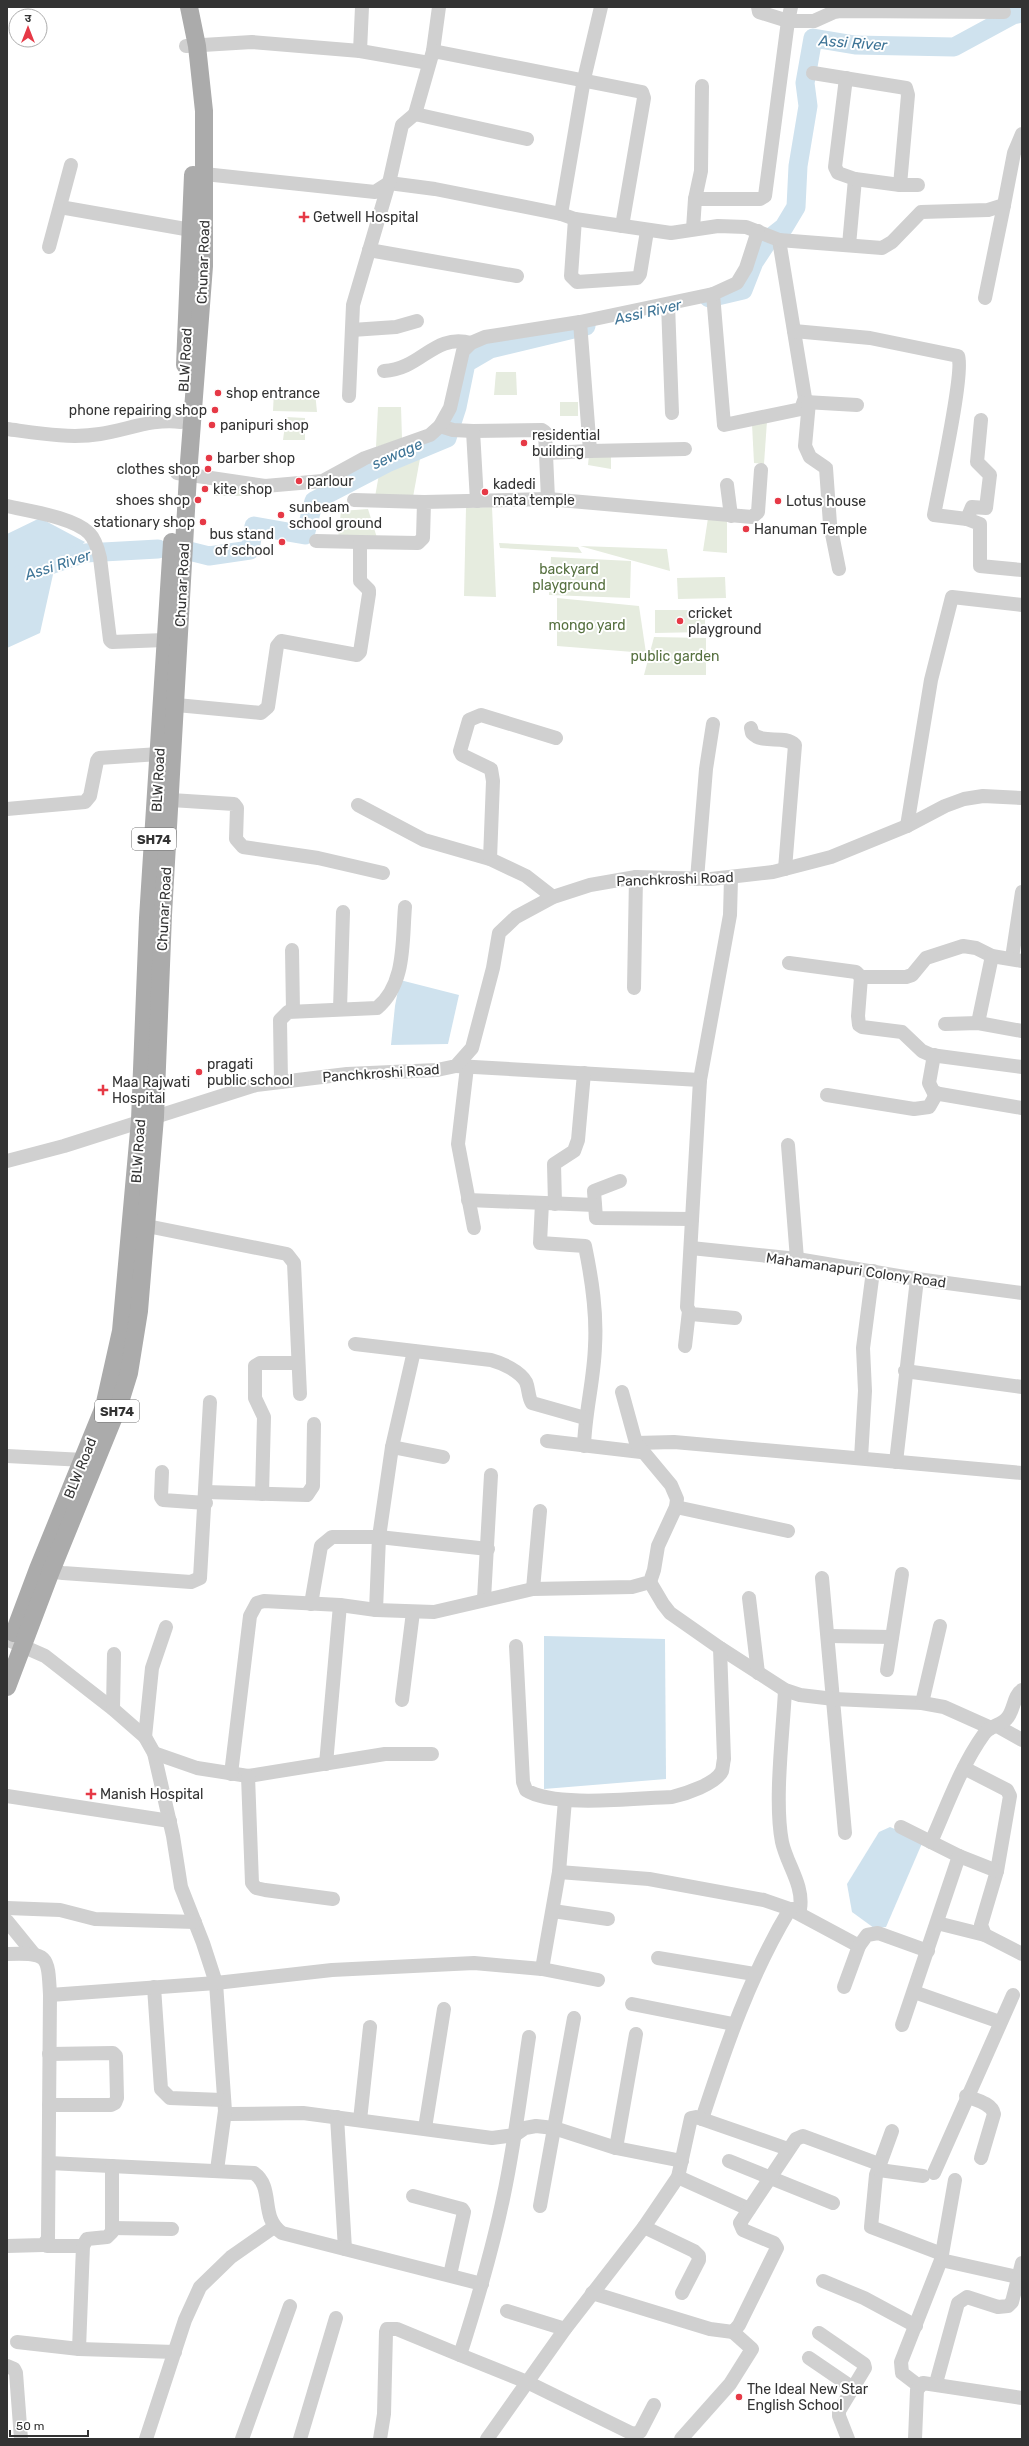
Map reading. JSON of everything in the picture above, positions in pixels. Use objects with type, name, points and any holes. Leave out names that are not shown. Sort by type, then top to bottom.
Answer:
[{"type":"main road","name":"BLW Road","points":[[13,1647],[13,1622],[44,1570],[104,1407],[121,1332],[148,1119],[148,918],[164,801],[159,754],[169,704],[165,640],[177,561],[182,474],[182,422],[194,309],[191,230],[199,174],[192,114],[192,46],[177,7]]},
{"type":"main road","name":"SH74","points":[[188,7],[192,46]]},
{"type":"main road","name":"Chunar Road","points":[[182,474],[194,309],[204,266],[199,174]]},
{"type":"main road","name":"Chunar Road","points":[[164,801],[177,561]]},
{"type":"main road","name":"SH74","points":[[7,1688],[13,1647],[44,1570],[98,1460],[129,1373],[139,1311],[147,1226],[148,1119]]},
{"type":"street","points":[[360,51],[362,7]]},
{"type":"street","points":[[350,396],[353,305],[388,183],[402,125],[415,114],[431,57],[439,7]]},
{"type":"street","points":[[561,214],[584,79],[601,7]]},
{"type":"street","points":[[758,7],[759,12],[765,15],[788,21],[814,21],[834,12],[840,11],[1004,12]]},
{"type":"street","points":[[695,199],[760,199],[765,196],[790,7]]},
{"type":"street","points":[[192,46],[252,42],[431,57],[584,79],[642,92],[644,98],[622,226]]},
{"type":"street","points":[[813,73],[902,86],[908,91],[900,185]]},
{"type":"street","points":[[846,78],[835,172],[856,178],[900,185],[918,185]]},
{"type":"street","points":[[693,229],[695,199],[701,171],[702,86]]},
{"type":"street","points":[[415,114],[527,139]]},
{"type":"street","points":[[985,298],[1014,153],[1022,134]]},
{"type":"street","points":[[49,247],[71,165]]},
{"type":"street","points":[[199,174],[375,192],[388,183],[435,189],[561,214],[575,219],[647,230],[671,233],[693,229],[732,226],[746,227],[770,236],[848,245],[885,247],[921,212],[988,210],[1004,205]]},
{"type":"street","points":[[848,245],[856,178]]},
{"type":"street","points":[[60,207],[191,230]]},
{"type":"street","points":[[575,219],[571,276],[577,282],[637,278],[640,274],[647,230]]},
{"type":"street","points":[[182,474],[265,486],[323,481],[365,458],[430,434],[440,426],[450,408],[463,351],[471,343],[485,337],[580,326],[714,296],[737,283],[746,268],[770,236]]},
{"type":"street","points":[[770,236],[794,331],[807,402],[805,446],[810,457],[826,468],[830,524],[839,569]]},
{"type":"street","points":[[369,250],[518,276]]},
{"type":"street","points":[[714,296],[724,425],[798,411],[807,402],[857,405]]},
{"type":"street","points":[[668,307],[672,413]]},
{"type":"street","points":[[352,330],[396,327],[417,320]]},
{"type":"street","points":[[580,326],[590,451]]},
{"type":"street","points":[[794,331],[870,338],[958,356],[958,379],[952,420],[934,515],[967,519],[980,524],[980,566],[1022,570]]},
{"type":"street","points":[[384,371],[402,369],[451,340],[471,343]]},
{"type":"street","points":[[967,519],[972,507],[986,508],[990,475],[977,462],[981,420]]},
{"type":"street","points":[[7,429],[75,436],[98,435],[155,421],[182,422]]},
{"type":"street","points":[[440,426],[453,430],[473,431],[539,429],[545,432],[548,499]]},
{"type":"street","points":[[473,431],[477,501]]},
{"type":"street","points":[[547,453],[685,449]]},
{"type":"street","points":[[354,500],[424,502],[548,499],[731,516],[757,515],[761,470]]},
{"type":"street","points":[[727,486],[731,516]]},
{"type":"street","points":[[316,541],[418,543],[423,538],[424,502]]},
{"type":"street","points":[[7,506],[52,517],[80,527],[89,533],[99,553],[110,640],[114,643],[165,640]]},
{"type":"street","points":[[169,704],[261,713],[268,707],[277,646],[281,641],[357,655],[360,652],[369,594],[369,590],[360,581],[360,542]]},
{"type":"street","points":[[907,826],[931,680],[952,596],[1022,605]]},
{"type":"street","points":[[490,859],[493,781],[491,769],[462,755],[460,751],[469,720],[481,714],[556,738]]},
{"type":"street","points":[[697,879],[706,769],[713,724]]},
{"type":"street","points":[[751,728],[752,733],[758,738],[791,740],[795,745],[785,869]]},
{"type":"street","points":[[7,808],[85,802],[90,796],[97,761],[99,758],[159,754]]},
{"type":"street","name":"Panchkroshi Road","points":[[7,1161],[64,1146],[256,1085],[347,1074],[437,1070],[461,1066],[472,1048],[493,968],[499,933],[516,917],[552,897],[590,885],[636,877],[697,879],[731,878],[785,869],[830,857],[907,826],[945,806],[964,799],[983,796],[1022,798]]},
{"type":"street","points":[[164,801],[234,804],[237,808],[236,839],[243,847],[318,858],[383,873]]},
{"type":"street","points":[[358,805],[424,840],[490,859],[526,876],[552,897]]},
{"type":"street","points":[[634,988],[636,877]]},
{"type":"street","points":[[685,1346],[689,1311],[692,1219],[700,1080],[730,915],[731,878]]},
{"type":"street","points":[[789,962],[853,970],[860,977],[910,976],[926,958],[963,946],[976,948],[992,956],[1017,960],[1022,892]]},
{"type":"street","points":[[281,1082],[280,1020],[284,1014],[293,1011],[377,1008],[388,996],[400,966],[405,907]]},
{"type":"street","points":[[340,1009],[343,912]]},
{"type":"street","points":[[292,950],[293,1011]]},
{"type":"street","points":[[978,1023],[992,956]]},
{"type":"street","points":[[860,977],[859,1025],[902,1032],[909,1036],[922,1051],[934,1055],[1022,1067]]},
{"type":"street","points":[[945,1024],[978,1023],[1022,1031]]},
{"type":"street","points":[[934,1055],[929,1084],[931,1090],[936,1093],[1022,1108]]},
{"type":"street","points":[[474,1228],[458,1144],[461,1066],[700,1080]]},
{"type":"street","points":[[584,1073],[578,1140],[574,1150],[554,1164],[549,1203],[540,1243],[585,1246],[593,1282],[596,1324],[595,1347],[585,1418],[584,1446]]},
{"type":"street","points":[[827,1095],[914,1109],[929,1107],[936,1093]]},
{"type":"street","points":[[788,1145],[797,1259]]},
{"type":"street","points":[[620,1181],[594,1191],[596,1218],[692,1219]]},
{"type":"street","points":[[468,1200],[595,1205]]},
{"type":"street","points":[[147,1226],[287,1254],[291,1258],[294,1263],[300,1394]]},
{"type":"street","name":"Mahamanapuri Colony Road","points":[[691,1248],[797,1259],[917,1279],[1022,1293]]},
{"type":"street","points":[[860,1458],[865,1391],[863,1348],[873,1271]]},
{"type":"street","points":[[896,1462],[905,1371],[917,1279]]},
{"type":"street","points":[[689,1311],[695,1314],[735,1318]]},
{"type":"street","points":[[356,1344],[491,1360],[502,1363],[525,1381],[532,1403],[585,1418]]},
{"type":"street","points":[[376,1610],[379,1537],[392,1447],[414,1351]]},
{"type":"street","points":[[262,1494],[264,1417],[255,1398],[255,1366],[260,1363],[298,1363]]},
{"type":"street","points":[[905,1371],[1022,1387]]},
{"type":"street","points":[[622,1392],[638,1448],[671,1485],[677,1499],[676,1507],[658,1546],[654,1570],[650,1582],[662,1604],[670,1613],[720,1648],[785,1690],[800,1694],[834,1699],[922,1703],[944,1707],[1022,1740]]},
{"type":"street","points":[[44,1570],[191,1582],[200,1578],[202,1571],[210,1402]]},
{"type":"street","points":[[162,1472],[161,1497],[163,1500],[262,1494],[302,1497],[311,1492],[313,1486],[314,1424]]},
{"type":"street","points":[[547,1441],[584,1446],[638,1448],[674,1442],[1022,1473]]},
{"type":"street","points":[[392,1447],[443,1457]]},
{"type":"street","points":[[7,1456],[84,1460]]},
{"type":"street","points":[[484,1599],[491,1475]]},
{"type":"street","points":[[676,1507],[788,1531]]},
{"type":"street","points":[[533,1589],[540,1511]]},
{"type":"street","points":[[311,1604],[321,1546],[332,1536],[379,1537],[488,1549]]},
{"type":"street","points":[[887,1670],[902,1574]]},
{"type":"street","points":[[822,1578],[845,1833]]},
{"type":"street","points":[[231,1774],[250,1616],[253,1608],[264,1601],[340,1605],[376,1610],[434,1612],[484,1599],[533,1589],[632,1587],[650,1582]]},
{"type":"street","points":[[749,1598],[758,1673]]},
{"type":"street","points":[[326,1764],[340,1605]]},
{"type":"street","points":[[402,1700],[413,1612]]},
{"type":"street","points":[[922,1703],[940,1626]]},
{"type":"street","points":[[145,1737],[152,1668],[166,1627]]},
{"type":"street","points":[[828,1636],[892,1637]]},
{"type":"street","points":[[516,1646],[523,1782],[526,1790],[532,1794],[565,1800],[672,1797],[687,1794],[715,1780],[722,1772],[724,1759],[720,1648]]},
{"type":"street","points":[[13,1647],[45,1656],[113,1709],[145,1737],[154,1753],[170,1821],[182,1887],[216,1983],[223,2105],[217,2170]]},
{"type":"street","points":[[113,1709],[114,1654]]},
{"type":"street","points":[[785,1690],[780,1802],[782,1842],[802,1896],[800,1909],[790,1910]]},
{"type":"street","points":[[931,1842],[964,1768],[982,1736],[994,1727],[1002,1724],[1008,1718],[1018,1694],[1022,1690]]},
{"type":"street","points":[[154,1753],[197,1768],[248,1776],[385,1754],[432,1754]]},
{"type":"street","points":[[964,1768],[1007,1790],[1010,1796],[997,1871],[981,1925],[985,1935]]},
{"type":"street","points":[[248,1776],[252,1883],[256,1888],[265,1890],[333,1899]]},
{"type":"street","points":[[7,1796],[170,1821]]},
{"type":"street","points":[[542,1969],[559,1872],[565,1800]]},
{"type":"street","points":[[901,1827],[959,1856],[997,1871]]},
{"type":"street","points":[[902,2025],[959,1856]]},
{"type":"street","points":[[559,1872],[649,1879],[764,1900],[790,1910],[859,1946]]},
{"type":"street","points":[[7,1908],[60,1910],[95,1919],[195,1922]]},
{"type":"street","points":[[552,1910],[608,1918]]},
{"type":"street","points":[[702,2119],[733,2024],[754,1974],[768,1946],[790,1910]]},
{"type":"street","points":[[7,1922],[33,1954]]},
{"type":"street","points":[[937,1922],[985,1935],[1022,1954]]},
{"type":"street","points":[[844,1987],[859,1946],[867,1935],[878,1933],[928,1951]]},
{"type":"street","points":[[7,1954],[33,1954],[41,1956],[49,1967],[50,1995],[48,2234],[46,2242],[43,2245],[7,2246]]},
{"type":"street","points":[[658,1958],[754,1974]]},
{"type":"street","points":[[50,1995],[216,1983],[332,1970],[466,1964],[542,1969],[598,1980]]},
{"type":"street","points":[[154,1987],[161,2089],[164,2095],[170,2098],[223,2105],[230,2114],[303,2113],[426,2128],[492,2138],[515,2135],[525,2128],[536,2126],[554,2128],[616,2148],[682,2161]]},
{"type":"street","points":[[914,1992],[1000,2022]]},
{"type":"street","points":[[877,2175],[879,2170],[928,2174],[1013,1995]]},
{"type":"street","points":[[632,2004],[733,2024]]},
{"type":"street","points":[[426,2128],[444,2009]]},
{"type":"street","points":[[540,2206],[574,2018]]},
{"type":"street","points":[[360,2120],[370,2027]]},
{"type":"street","points":[[616,2148],[636,2034]]},
{"type":"street","points":[[460,2355],[482,2284],[504,2195],[515,2135],[528,2037]]},
{"type":"street","points":[[49,2054],[113,2053],[116,2056],[117,2098],[115,2103],[111,2105],[49,2105]]},
{"type":"street","points":[[966,2096],[990,2106],[993,2110],[981,2158]]},
{"type":"street","points":[[336,2117],[345,2248]]},
{"type":"street","points":[[487,2439],[565,2329],[644,2227],[678,2177],[691,2118],[702,2119],[788,2150]]},
{"type":"street","points":[[892,2131],[877,2175],[871,2213],[872,2229],[897,2235],[941,2257],[1021,2273],[1012,2302],[1008,2306],[998,2307],[967,2297],[960,2300],[936,2383]]},
{"type":"street","points":[[733,2332],[777,2252],[774,2243],[741,2227],[740,2223],[771,2179],[796,2138],[803,2136],[877,2175]]},
{"type":"street","points":[[729,2162],[833,2203]]},
{"type":"street","points":[[49,2163],[254,2173],[264,2182],[268,2213],[274,2227],[293,2237],[345,2248],[482,2284]]},
{"type":"street","points":[[79,2349],[83,2246],[86,2239],[111,2235],[112,2166]]},
{"type":"street","points":[[678,2177],[749,2209]]},
{"type":"street","points":[[919,2386],[902,2373],[901,2369],[941,2257],[955,2180]]},
{"type":"street","points":[[413,2196],[462,2209],[464,2212],[450,2275]]},
{"type":"street","points":[[146,2439],[187,2314],[200,2287],[231,2257],[274,2227]]},
{"type":"street","points":[[644,2227],[694,2251],[699,2256],[699,2260],[682,2293]]},
{"type":"street","points":[[112,2228],[172,2229]]},
{"type":"street","points":[[48,2246],[83,2246]]},
{"type":"street","points":[[823,2281],[864,2298],[916,2326]]},
{"type":"street","points":[[592,2293],[710,2329],[733,2332],[752,2349],[730,2384],[681,2439]]},
{"type":"street","points":[[242,2439],[290,2306]]},
{"type":"street","points":[[507,2311],[565,2329]]},
{"type":"street","points":[[300,2439],[336,2318]]},
{"type":"street","points":[[380,2439],[384,2414],[387,2329],[397,2329],[527,2382],[633,2434],[640,2432],[654,2405]]},
{"type":"street","points":[[819,2333],[864,2364],[865,2371],[839,2411],[839,2416],[848,2439]]},
{"type":"street","points":[[17,2342],[79,2349],[175,2352]]},
{"type":"street","points":[[809,2358],[853,2388]]},
{"type":"street","points":[[7,2366],[14,2369],[16,2373],[21,2439]]},
{"type":"street","points":[[919,2386],[923,2383],[936,2383],[1022,2398]]},
{"type":"street","points":[[915,2439],[919,2386]]},
{"type":"green space","points":[[496,372],[516,372],[517,395],[494,395]]},
{"type":"green space","points":[[274,390],[315,392],[317,412],[273,411]]},
{"type":"green space","points":[[560,402],[578,402],[578,416],[560,416]]},
{"type":"green space","points":[[378,407],[401,407],[402,439],[376,447]]},
{"type":"green space","points":[[286,417],[305,418],[305,440],[283,440]]},
{"type":"green space","points":[[767,421],[764,464],[754,463],[752,424]]},
{"type":"green space","points":[[421,453],[413,497],[375,497],[379,474]]},
{"type":"green space","points":[[589,455],[611,455],[611,469],[588,465]]},
{"type":"green space","points":[[216,483],[249,487],[250,496],[215,496]]},
{"type":"green space","points":[[492,507],[496,597],[464,596],[466,508]]},
{"type":"green space","points":[[368,509],[378,541],[338,539],[341,511]]},
{"type":"green space","points":[[708,518],[727,520],[727,553],[703,551]]},
{"type":"green space","points":[[499,543],[578,547],[582,553],[500,548]]},
{"type":"green space","points":[[580,546],[667,549],[670,571]]},
{"type":"green space","name":"backyard playground","points":[[551,557],[631,561],[630,598],[549,595]]},
{"type":"green space","points":[[725,577],[726,598],[678,599],[677,578]]},
{"type":"green space","name":"mongo yard","points":[[557,598],[639,606],[646,653],[557,646]]},
{"type":"green space","name":"cricket playground","points":[[655,610],[705,610],[705,632],[655,633]]},
{"type":"green space","name":"public garden","points":[[654,637],[706,638],[706,675],[644,675]]},
{"type":"water","points":[[40,518],[85,542],[54,570],[40,633],[7,648],[7,534]]},
{"type":"water","points":[[400,980],[459,995],[448,1044],[391,1045],[395,1006]]},
{"type":"water","points":[[544,1636],[665,1639],[666,1779],[544,1789]]},
{"type":"water","points":[[890,1827],[923,1841],[886,1927],[874,1928],[852,1912],[847,1884],[879,1832]]},
{"type":"waterway","name":"Assi River","points":[[709,298],[743,290],[754,262],[770,238],[784,227],[796,207],[798,166],[808,106],[805,83],[813,38],[855,45],[954,47],[1013,15],[1022,13]]},
{"type":"waterway","name":"Assi River","points":[[189,551],[209,556],[250,550],[254,526],[305,535],[314,501],[387,463],[447,438],[457,407],[466,363],[490,349],[586,326]]},
{"type":"waterway","name":"sewage","points":[[347,476],[393,455]]},
{"type":"waterway","name":"Assi River","points":[[7,582],[18,576],[85,553],[158,549]]},
{"type":"place","name":"Getwell Hospital","points":[[304,217]]},
{"type":"place","name":"shop entrance","points":[[218,393]]},
{"type":"place","name":"phone repairing shop","points":[[215,410]]},
{"type":"place","name":"panipuri shop","points":[[212,425]]},
{"type":"place","name":"residential building","points":[[524,443]]},
{"type":"place","name":"barber shop","points":[[209,458]]},
{"type":"place","name":"clothes shop","points":[[208,469]]},
{"type":"place","name":"parlour","points":[[299,481]]},
{"type":"place","name":"kite shop","points":[[205,489]]},
{"type":"place","name":"kadedi mata temple","points":[[485,492]]},
{"type":"place","name":"shoes shop","points":[[198,500]]},
{"type":"place","name":"Lotus house","points":[[778,501]]},
{"type":"place","name":"sunbeam school ground","points":[[281,515]]},
{"type":"place","name":"stationary shop","points":[[203,522]]},
{"type":"place","name":"Hanuman Temple","points":[[746,529]]},
{"type":"place","name":"bus stand of school","points":[[282,542]]},
{"type":"place","name":"cricket playground","points":[[680,621]]},
{"type":"place","name":"pragati public school","points":[[199,1072]]},
{"type":"place","name":"Maa Rajwati Hospital","points":[[103,1090]]},
{"type":"place","name":"Manish Hospital","points":[[91,1794]]},
{"type":"place","name":"The Ideal New Star English School","points":[[739,2397]]}]
